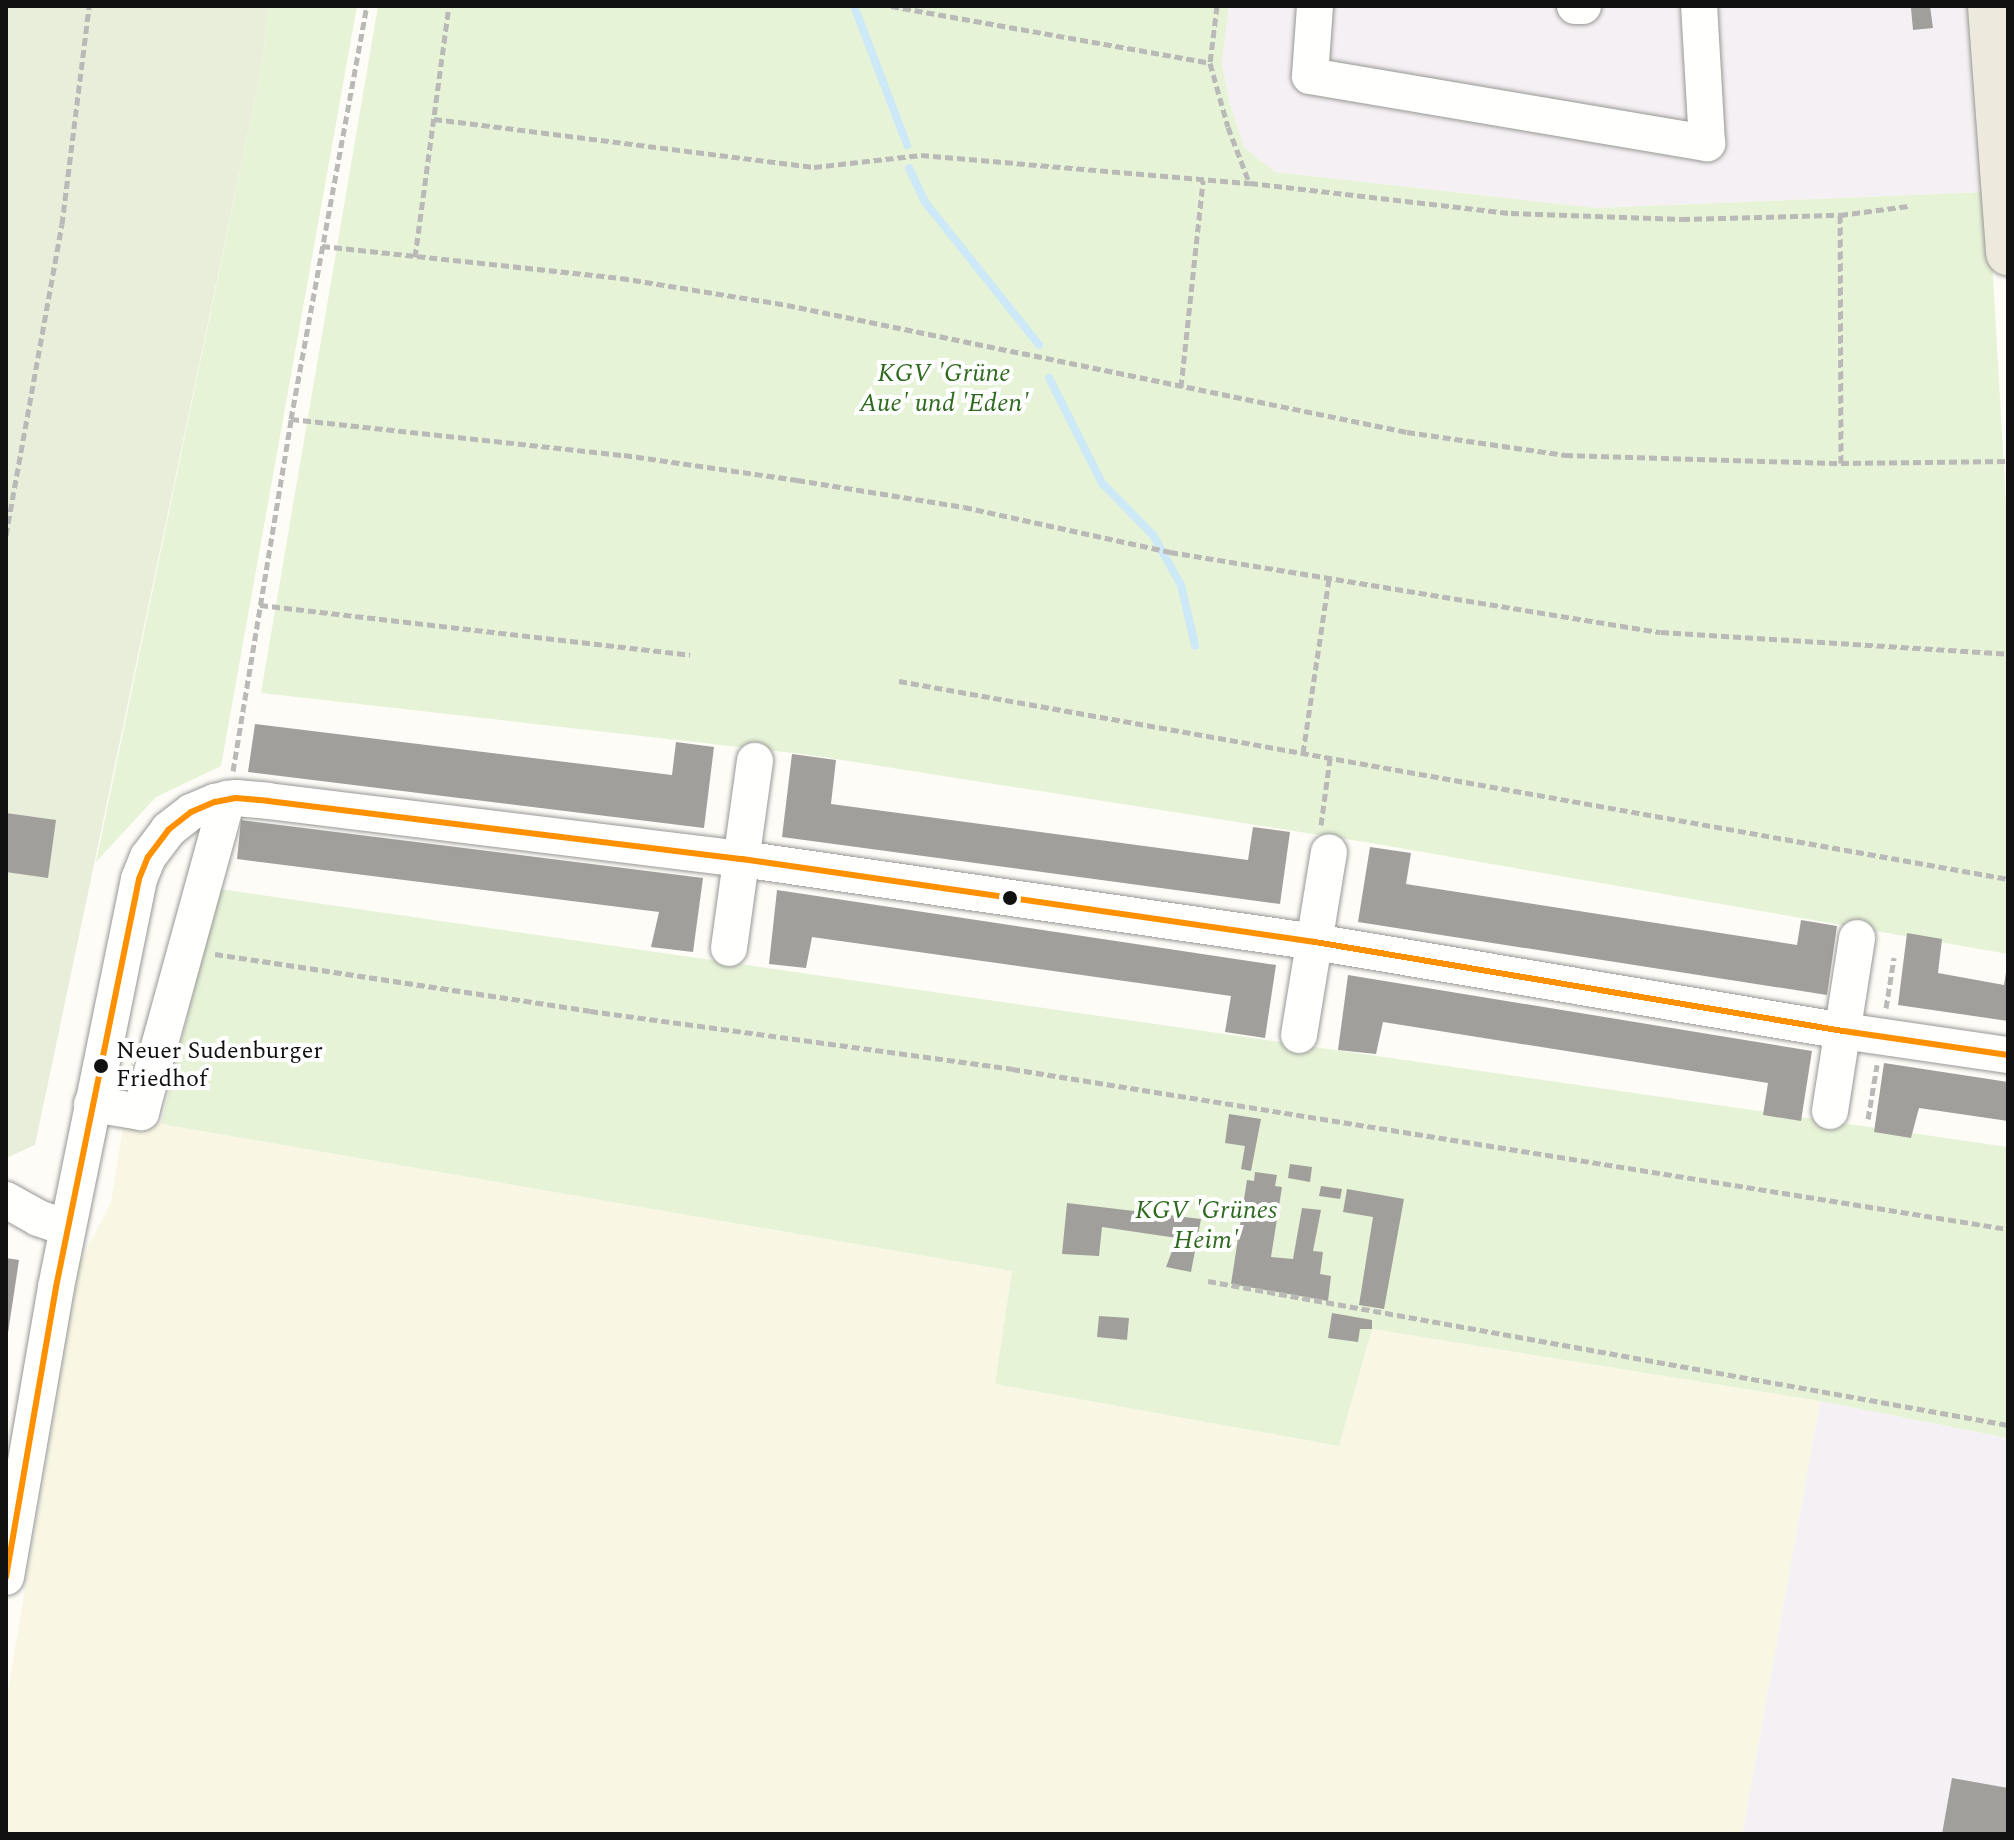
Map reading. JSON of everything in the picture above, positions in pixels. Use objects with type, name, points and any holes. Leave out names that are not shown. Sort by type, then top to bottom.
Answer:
[{"type":"main road","points":[[1990,6],[2008,253]]},
{"type":"street","points":[[1315,6],[1310,76],[1707,143],[1699,6]]},
{"type":"street","points":[[1575,6],[1583,6]]},
{"type":"street","points":[[729,948],[755,761]]},
{"type":"street","points":[[92,1104],[141,1112],[227,799]]},
{"type":"street","points":[[6,1577],[67,1228],[143,867],[161,837],[175,823],[200,807],[227,799],[268,801],[742,859],[1315,942],[1333,948],[2008,1055]]},
{"type":"street","points":[[1299,1035],[1315,942],[1324,843]]},
{"type":"street","points":[[1830,1111],[1857,938]]},
{"type":"street","points":[[6,1200],[38,1218],[67,1228]]},
{"type":"path","points":[[6,535],[62,224],[89,6]]},
{"type":"path","points":[[227,799],[291,419],[367,6]]},
{"type":"path","points":[[415,257],[449,6]]},
{"type":"path","points":[[891,6],[1210,63]]},
{"type":"path","points":[[1217,6],[1210,63],[1228,127],[1250,183]]},
{"type":"path","points":[[434,119],[814,167],[921,155],[1250,183],[1511,213],[1682,219],[1840,215],[1908,206]]},
{"type":"path","points":[[1181,387],[1203,180]]},
{"type":"path","points":[[1840,215],[1841,463]]},
{"type":"path","points":[[322,246],[621,278],[787,305],[1407,432],[1565,455],[1841,463],[2008,461]]},
{"type":"path","points":[[291,419],[624,455],[782,478],[964,507],[1170,552],[1661,632],[2008,654]]},
{"type":"path","points":[[1303,753],[1329,579]]},
{"type":"path","points":[[260,605],[690,655]]},
{"type":"path","points":[[899,681],[2008,879]]},
{"type":"path","points":[[1324,843],[1330,758]]},
{"type":"path","points":[[204,953],[590,1011],[1012,1069],[2008,1229]]},
{"type":"path","points":[[1208,1281],[1725,1377],[2008,1425]]},
{"type":"shaded area","points":[[1229,6],[1972,6],[1985,192],[1595,208],[1275,172],[1244,147],[1229,101],[1222,62]]},
{"type":"shaded area","points":[[161,1124],[1013,1271],[995,1384],[1339,1446],[1372,1329],[1820,1401],[1742,1834],[6,1834],[6,1701],[80,1263],[111,1202],[123,1125]]},
{"type":"shaded area","points":[[1820,1401],[2008,1438],[2008,1834],[1742,1834]]},
{"type":"green space","name":"Neuer Sudenburger Friedhof","points":[[6,6],[268,6],[263,61],[35,1145],[6,1158]]},
{"type":"green space","points":[[268,6],[357,6],[221,766],[156,797],[96,862],[263,61]]},
{"type":"green space","name":"KGV 'Grüne Aue' und 'Eden'","points":[[378,6],[1229,6],[1222,62],[1229,101],[1244,147],[1275,172],[1595,208],[1985,192],[1990,222],[2008,540],[2008,954],[1371,843],[810,755],[261,693]]},
{"type":"green space","name":"KGV 'Grünes Heim'","points":[[219,889],[2008,1147],[2008,1438],[1820,1401],[1372,1329],[1339,1446],[995,1384],[1012,1271],[161,1124]]},
{"type":"building","points":[[1930,6],[1933,28],[1913,30],[1911,8]]},
{"type":"building","points":[[255,724],[672,775],[676,742],[714,747],[704,828],[248,772]]},
{"type":"building","points":[[792,754],[836,760],[831,804],[1248,860],[1253,827],[1290,832],[1280,904],[782,837]]},
{"type":"building","points":[[6,813],[56,820],[48,878],[6,872]]},
{"type":"building","points":[[241,820],[703,878],[693,952],[651,947],[659,912],[237,859]]},
{"type":"building","points":[[1370,847],[1411,853],[1406,884],[1797,945],[1801,920],[1837,926],[1827,995],[1358,922]]},
{"type":"building","points":[[777,890],[1276,965],[1265,1038],[1225,1032],[1231,996],[812,937],[806,968],[769,964]]},
{"type":"building","points":[[1907,933],[1942,939],[1938,973],[2004,985],[2008,960],[2008,1021],[1898,1005]]},
{"type":"building","points":[[1348,975],[1812,1051],[1801,1121],[1763,1115],[1768,1083],[1383,1022],[1376,1054],[1338,1050]]},
{"type":"building","points":[[1884,1063],[2008,1082],[2008,1121],[1919,1108],[1911,1138],[1874,1132]]},
{"type":"building","points":[[1229,1114],[1261,1119],[1251,1171],[1241,1169],[1245,1146],[1225,1143]]},
{"type":"building","points":[[1290,1164],[1312,1167],[1310,1182],[1288,1178]]},
{"type":"building","points":[[1255,1172],[1277,1175],[1275,1186],[1282,1187],[1271,1257],[1293,1259],[1302,1208],[1321,1210],[1313,1251],[1323,1252],[1320,1274],[1331,1276],[1328,1301],[1231,1284],[1247,1180],[1254,1181]]},
{"type":"building","points":[[1321,1186],[1342,1189],[1340,1199],[1319,1196]]},
{"type":"building","points":[[1347,1189],[1404,1199],[1384,1309],[1359,1305],[1373,1217],[1343,1212]]},
{"type":"building","points":[[1067,1203],[1201,1219],[1191,1272],[1166,1267],[1177,1238],[1102,1227],[1099,1256],[1062,1254]]},
{"type":"building","points":[[6,1258],[19,1260],[8,1333],[6,1333]]},
{"type":"building","points":[[1332,1313],[1372,1320],[1372,1329],[1360,1329],[1358,1342],[1328,1338]]},
{"type":"building","points":[[1099,1316],[1129,1318],[1127,1340],[1097,1337]]},
{"type":"building","points":[[1952,1778],[2008,1788],[2008,1834],[1942,1834]]},
{"type":"waterway","points":[[854,6],[907,145]]},
{"type":"waterway","points":[[909,168],[925,202],[1039,345]]},
{"type":"waterway","points":[[1049,378],[1102,483],[1153,535],[1181,585],[1195,645]]},
{"type":"transit line","points":[[6,1577],[56,1287],[139,879],[148,857],[168,830],[191,812],[215,802],[236,798],[268,801],[742,859],[1315,942],[1843,1031],[2008,1055]]},
{"type":"place","name":"Neuer Sudenburger Friedhof","points":[[101,1066]]}]
